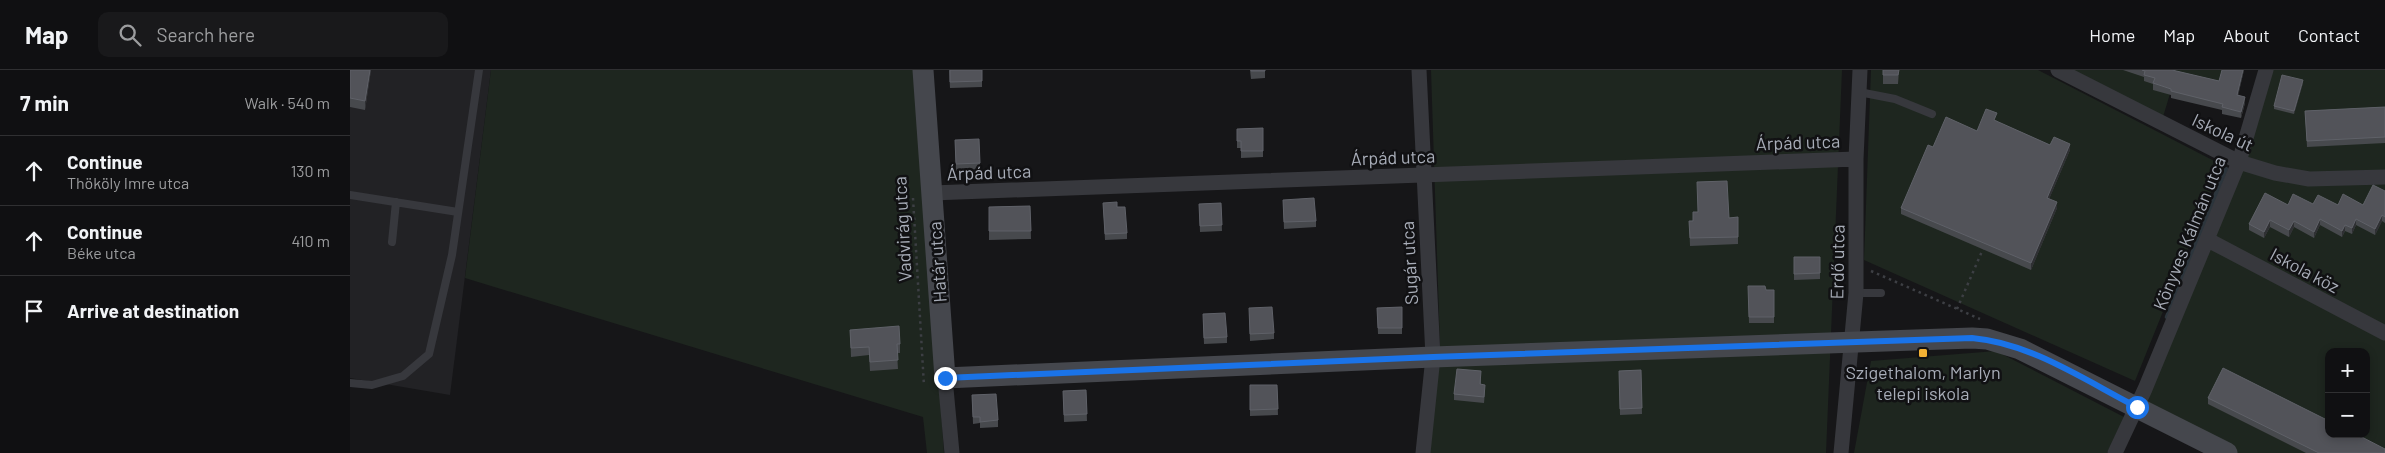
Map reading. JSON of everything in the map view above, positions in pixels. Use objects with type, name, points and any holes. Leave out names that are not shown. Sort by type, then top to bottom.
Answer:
[{"type":"street","name":"Határ utca","points":[[923,70],[922,191],[945,378],[952,453]]},
{"type":"street","name":"Sugár utca","points":[[1419,70],[1433,357],[1423,453]]},
{"type":"street","name":"Erdő utca","points":[[1841,453],[1853,342],[1856,293],[1856,159],[1860,70]]},
{"type":"street","name":"Iskola út","points":[[2058,70],[2239,162],[2275,173],[2309,179],[2385,178]]},
{"type":"street","name":"Könyves Kálmán utca","points":[[2115,453],[2137,407],[2239,162],[2266,70]]},
{"type":"street","name":"Árpád utca","points":[[922,191],[1856,159]]},
{"type":"street","name":"Iskola köz","points":[[2208,240],[2385,333]]},
{"type":"street","points":[[945,378],[1433,357],[1958,338],[1987,339],[2037,357],[2227,453]]},
{"type":"lane","points":[[350,383],[372,385],[403,376],[429,354],[452,256],[479,70]]},
{"type":"lane","points":[[1859,92],[1895,99],[1932,114]]},
{"type":"lane","points":[[350,195],[458,212]]},
{"type":"lane","points":[[392,242],[396,202]]},
{"type":"lane","points":[[1856,293],[1881,293]]},
{"type":"path","name":"Vadvirág utca","points":[[922,191],[924,386]]},
{"type":"path","points":[[1957,309],[1983,249]]},
{"type":"shaded area","points":[[350,70],[491,70],[450,395],[350,378]]},
{"type":"shaded area","points":[[491,70],[917,70],[944,453],[927,453],[923,417],[465,278]]},
{"type":"shaded area","points":[[1431,70],[1842,70],[1826,453],[1430,453],[1440,346]]},
{"type":"shaded area","points":[[1871,70],[2038,70],[2222,165],[2135,381],[1864,260]]},
{"type":"shaded area","points":[[2066,70],[2223,70],[2219,87],[2175,77],[2163,117]]},
{"type":"shaded area","points":[[2266,70],[2385,70],[2385,453],[2227,453],[2137,407]]},
{"type":"shaded area","points":[[1996,351],[2124,417],[2107,453],[1854,453],[1871,361]]},
{"type":"building","points":[[350,70],[370,70],[365,101],[350,98]]},
{"type":"building","points":[[950,70],[982,70],[982,81],[950,82]]},
{"type":"building","points":[[1883,70],[1899,70],[1898,75],[1883,75]]},
{"type":"building","points":[[2142,70],[2172,70],[2219,81],[2222,70],[2243,70],[2237,95],[2245,97],[2241,112],[2222,107],[2223,104],[2171,91],[2171,89],[2153,83],[2155,78],[2144,75],[2145,71]]},
{"type":"building","points":[[2282,75],[2303,80],[2294,111],[2274,106]]},
{"type":"building","points":[[2385,107],[2385,137],[2307,141],[2305,111]]},
{"type":"building","points":[[1986,109],[1997,113],[1994,120],[2050,145],[2054,137],[2070,144],[2047,198],[2057,202],[2031,263],[1901,208],[1928,145],[1933,147],[1946,117],[1977,131]]},
{"type":"building","points":[[1263,128],[1263,151],[1241,151],[1241,141],[1237,141],[1237,129]]},
{"type":"building","points":[[979,139],[980,163],[956,164],[955,140]]},
{"type":"building","points":[[1727,181],[1729,218],[1738,217],[1738,237],[1690,238],[1689,221],[1693,221],[1693,212],[1698,212],[1697,182]]},
{"type":"building","points":[[2373,185],[2385,191],[2385,217],[2382,215],[2375,229],[2356,219],[2352,228],[2345,225],[2342,231],[2320,219],[2314,232],[2294,221],[2289,230],[2270,220],[2264,232],[2249,224],[2265,193],[2288,205],[2293,194],[2313,204],[2318,195],[2338,205],[2343,194],[2363,205]]},
{"type":"building","points":[[1314,198],[1316,221],[1284,222],[1283,200]]},
{"type":"building","points":[[1117,202],[1117,207],[1125,207],[1127,233],[1105,234],[1103,203]]},
{"type":"building","points":[[1221,203],[1222,225],[1200,226],[1199,204]]},
{"type":"building","points":[[1030,206],[1031,231],[989,231],[989,207]]},
{"type":"building","points":[[1794,257],[1820,257],[1820,273],[1794,274]]},
{"type":"building","points":[[1748,286],[1765,286],[1766,290],[1774,290],[1774,317],[1749,317]]},
{"type":"building","points":[[1272,307],[1274,333],[1250,334],[1249,308]]},
{"type":"building","points":[[1402,307],[1402,328],[1378,328],[1377,308]]},
{"type":"building","points":[[1225,313],[1227,337],[1204,338],[1203,314]]},
{"type":"building","points":[[899,326],[900,344],[897,344],[898,360],[870,362],[869,347],[851,348],[850,330]]},
{"type":"building","points":[[2223,368],[2325,419],[2325,438],[2364,438],[2385,449],[2385,453],[2319,453],[2208,398]]},
{"type":"building","points":[[1457,369],[1481,371],[1480,384],[1485,385],[1484,397],[1454,394]]},
{"type":"building","points":[[1641,370],[1642,408],[1620,409],[1619,371]]},
{"type":"building","points":[[1250,385],[1277,385],[1278,409],[1250,410]]},
{"type":"building","points":[[1086,390],[1087,414],[1064,415],[1063,391]]},
{"type":"building","points":[[996,394],[998,420],[980,422],[980,417],[973,417],[972,395]]},
{"type":"waterway","points":[[2167,317],[2226,169]]},
{"type":"place","name":"Szigethalom, Marlyn telepi iskola","points":[[1923,353]]},
{"type":"route","points":[[945,378],[1433,357],[1972,338],[1987,339],[2020,349],[2137,407]]}]
